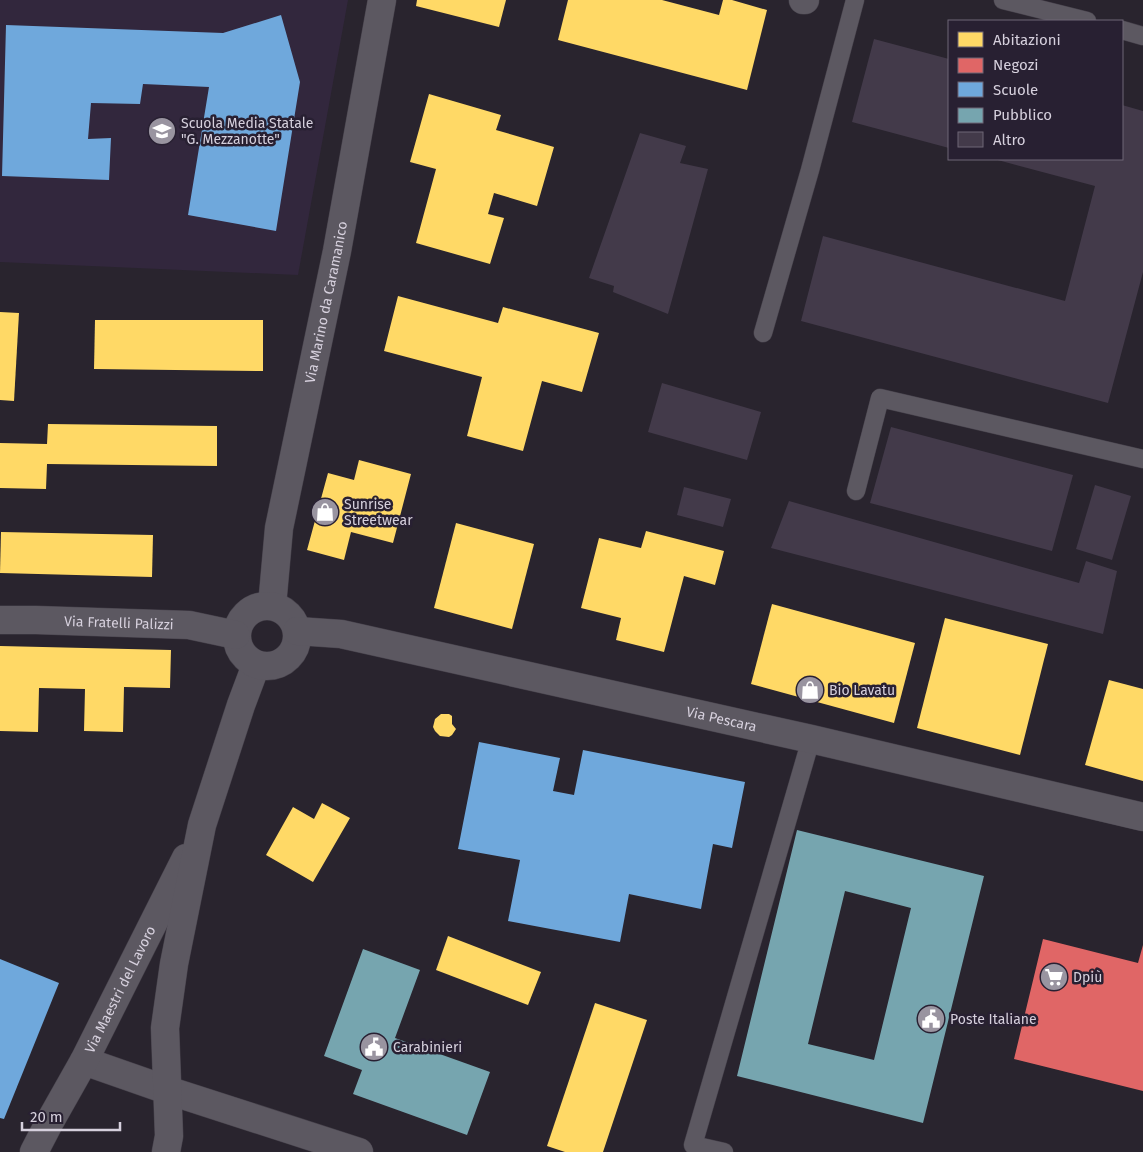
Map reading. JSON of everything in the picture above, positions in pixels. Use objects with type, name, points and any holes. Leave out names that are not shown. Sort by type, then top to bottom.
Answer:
[{"type":"street","name":"Via Marino da Caramanico","points":[[272,606],[279,528],[337,251],[382,0]]},
{"type":"street","points":[[262,606],[272,606],[289,614],[298,632],[298,641],[290,657],[283,663],[265,667],[256,665],[248,660],[242,653],[236,634],[244,616],[252,609],[262,606]]},
{"type":"street","name":"Via Fratelli Palizzi","points":[[0,620],[189,625],[236,634]]},
{"type":"street","name":"Via Pescara","points":[[298,632],[341,634],[811,739],[1143,817]]},
{"type":"street","name":"Via Maestri del Lavoro","points":[[166,1152],[169,1136],[165,1028],[174,964],[202,825],[256,665]]},
{"type":"street","name":"Via Maestri del Lavoro","points":[[34,1152],[84,1061],[202,825]]},
{"type":"street","points":[[84,1061],[359,1152]]},
{"type":"lane","points":[[763,333],[810,170],[855,0]]},
{"type":"lane","points":[[1003,0],[1083,20]]},
{"type":"lane","points":[[1123,30],[1143,36]]},
{"type":"lane","points":[[856,491],[880,398],[1143,459]]},
{"type":"lane","points":[[724,1152],[693,1145],[811,739]]},
{"type":"shaded area","name":"Scuola Media Statale \"G. Mezzanotte\"","points":[[0,0],[348,0],[298,275],[0,262]]},
{"type":"building: Abitazioni","points":[[417,0],[506,0],[499,27],[416,6]]},
{"type":"building: Abitazioni","points":[[568,0],[662,0],[719,15],[723,0],[732,0],[767,10],[747,90],[558,40]]},
{"type":"building: Abitazioni","points":[[429,94],[501,115],[496,130],[554,147],[537,206],[494,193],[488,214],[504,218],[490,264],[416,243],[436,169],[410,162]]},
{"type":"building: Abitazioni","points":[[398,296],[498,323],[503,307],[599,333],[582,392],[542,381],[523,451],[467,436],[482,377],[384,351]]},
{"type":"building: Abitazioni","points":[[0,312],[19,313],[14,401],[0,400]]},
{"type":"building: Abitazioni","points":[[95,320],[263,320],[263,371],[94,369]]},
{"type":"building: Abitazioni","points":[[48,424],[217,426],[217,466],[47,464],[46,489],[0,488],[0,443],[47,444]]},
{"type":"building: Abitazioni","points":[[359,460],[411,474],[393,543],[351,532],[344,560],[307,550],[328,473],[354,480]]},
{"type":"building: Abitazioni","points":[[456,523],[534,544],[512,629],[434,608]]},
{"type":"building: Abitazioni","points":[[646,531],[724,551],[715,585],[684,576],[664,652],[616,640],[621,618],[581,608],[599,538],[641,548]]},
{"type":"building: Abitazioni","points":[[1,532],[153,535],[152,577],[0,573]]},
{"type":"building: Abitazioni","points":[[772,604],[915,643],[894,723],[751,684]]},
{"type":"building: Abitazioni","points":[[945,618],[1048,644],[1020,755],[917,728]]},
{"type":"building: Abitazioni","points":[[0,646],[171,650],[170,688],[124,687],[123,732],[84,731],[85,689],[39,688],[38,732],[0,731]]},
{"type":"building: Abitazioni","points":[[1109,680],[1143,689],[1143,781],[1085,765]]},
{"type":"building: Abitazioni","points":[[441,714],[452,716],[452,724],[456,729],[449,737],[440,736],[433,727],[435,719]]},
{"type":"building: Abitazioni","points":[[322,803],[350,818],[313,882],[266,855],[293,807],[314,819]]},
{"type":"building: Abitazioni","points":[[448,936],[541,972],[528,1005],[436,970]]},
{"type":"building: Abitazioni","points":[[595,1003],[647,1020],[603,1152],[565,1152],[547,1146]]},
{"type":"building: Negozi","points":[[1043,939],[1138,963],[1143,945],[1143,1091],[1014,1059]]},
{"type":"building: Scuole","points":[[281,15],[300,82],[276,231],[188,215],[209,87],[143,84],[140,104],[91,103],[88,139],[111,138],[109,180],[2,176],[6,25],[223,33]]},
{"type":"building: Scuole","points":[[479,742],[560,758],[553,791],[574,795],[583,750],[745,782],[732,848],[713,844],[701,909],[629,894],[620,942],[508,921],[520,860],[458,849]]},
{"type":"building: Scuole","points":[[0,959],[59,983],[4,1119],[0,1118]]},
{"type":"building: Pubblico","points":[[797,830],[984,876],[923,1123],[737,1076]],"holes":[[[845,891],[911,908],[874,1060],[808,1044]]]},
{"type":"building: Pubblico","name":"Carabinieri","points":[[363,949],[420,970],[395,1038],[490,1072],[467,1135],[353,1094],[362,1070],[324,1056]]},
{"type":"building: Altro","points":[[874,39],[948,59],[948,148],[852,122]]},
{"type":"building: Altro","points":[[1123,105],[1143,111],[1143,272],[1108,403],[801,321],[823,236],[1065,301],[1095,186],[998,160],[1123,160]]},
{"type":"building: Altro","points":[[640,133],[686,146],[680,163],[708,169],[668,314],[613,292],[614,286],[589,278]]},
{"type":"building: Altro","points":[[662,383],[761,412],[747,460],[648,432]]},
{"type":"building: Altro","points":[[891,427],[1073,475],[1052,551],[870,503]]},
{"type":"building: Altro","points":[[1095,485],[1131,496],[1112,560],[1076,549]]},
{"type":"building: Altro","points":[[684,487],[731,499],[723,527],[677,515]]},
{"type":"building: Altro","points":[[789,501],[1079,583],[1086,561],[1117,571],[1103,634],[771,548]]},
{"type":"place","name":"Scuola Media Statale \"G. Mezzanotte\"","points":[[162,131]]},
{"type":"place","name":"Sunrise Streetwear","points":[[325,512]]},
{"type":"place","name":"Bio Lavatu","points":[[810,690]]},
{"type":"place","name":"Dpiù","points":[[1054,977]]},
{"type":"place","name":"Poste Italiane","points":[[931,1019]]},
{"type":"place","name":"Carabinieri","points":[[374,1047]]}]
